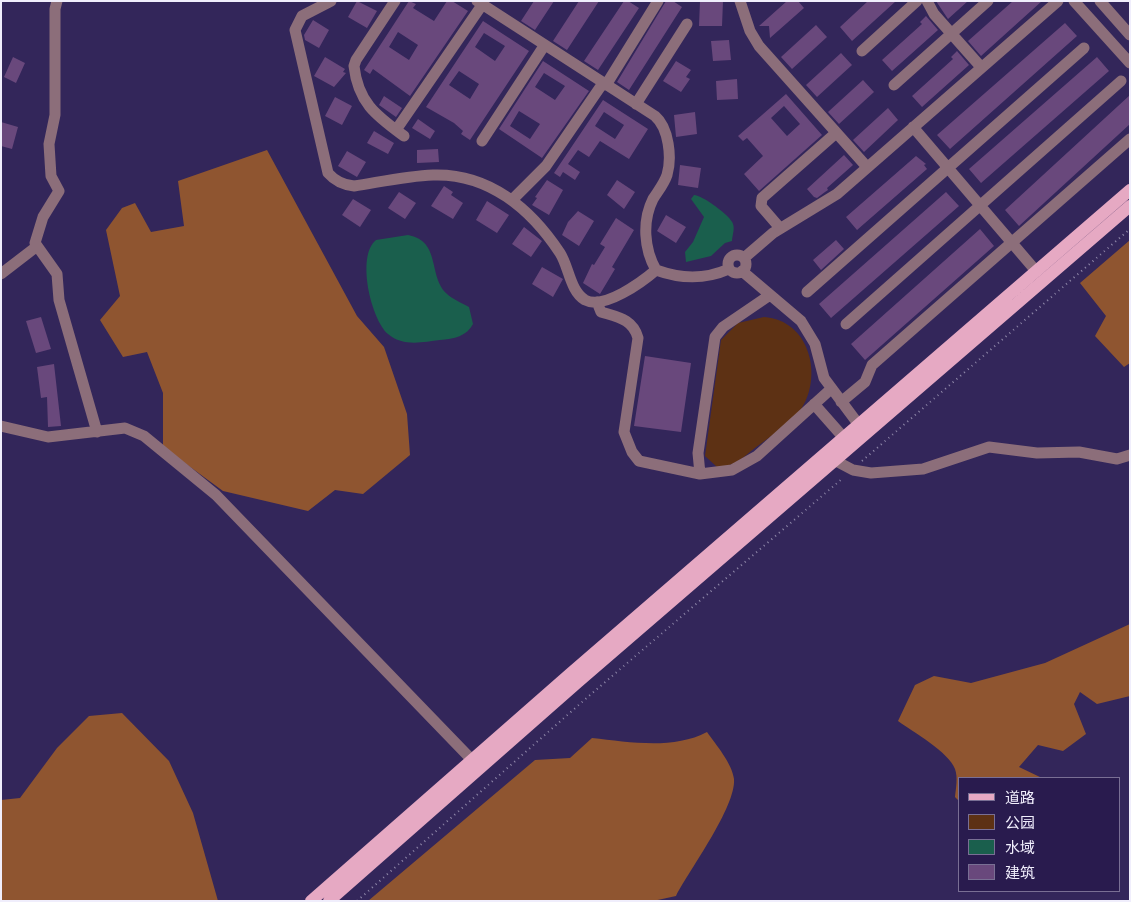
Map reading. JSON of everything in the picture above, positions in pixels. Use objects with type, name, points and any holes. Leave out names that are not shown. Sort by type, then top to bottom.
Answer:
[{"type":"main road","points":[[311,901],[1130,190]]},
{"type":"main road","points":[[329,901],[578,682],[1130,206]]},
{"type":"street","points":[[57,1],[55,9],[55,115],[48,144],[51,176],[59,191],[43,217],[36,236],[36,247],[57,274],[58,300],[97,432]]},
{"type":"street","points":[[331,1],[302,16],[295,30],[328,173],[338,182],[354,186],[422,176],[458,177],[484,184],[512,200],[530,214],[564,259],[576,291],[581,297],[597,302],[628,290],[656,270],[692,278],[710,276],[729,269]]},
{"type":"street","points":[[396,1],[356,60],[354,66],[367,105],[372,112],[400,133],[479,3],[655,116],[662,124],[668,156],[667,175],[654,199],[646,225],[647,248],[656,270]]},
{"type":"street","points":[[512,200],[546,166],[605,84],[658,1]]},
{"type":"street","points":[[740,1],[750,31],[759,46],[867,167]]},
{"type":"street","points":[[862,52],[917,1]]},
{"type":"street","points":[[927,1],[934,14],[982,67]]},
{"type":"street","points":[[894,85],[988,1]]},
{"type":"street","points":[[744,258],[780,228],[825,202],[1058,1]]},
{"type":"street","points":[[1074,1],[1130,63]]},
{"type":"street","points":[[1100,1],[1130,35]]},
{"type":"street","points":[[636,104],[687,24]]},
{"type":"street","points":[[482,141],[544,46]]},
{"type":"street","points":[[807,292],[1084,48]]},
{"type":"street","points":[[846,324],[1120,81]]},
{"type":"street","points":[[913,127],[1036,271]]},
{"type":"street","points":[[780,228],[762,206],[762,198],[836,133]]},
{"type":"street","points":[[841,402],[864,382],[872,365],[1130,139]]},
{"type":"street","points":[[1,274],[36,247]]},
{"type":"street","points":[[738,254],[744,258],[746,265],[742,271],[735,273],[729,269],[727,262],[732,255],[738,254]]},
{"type":"street","points":[[742,271],[801,321],[815,344],[824,378],[859,425]]},
{"type":"street","points":[[700,474],[698,452],[714,337],[723,327],[770,295]]},
{"type":"street","points":[[597,302],[601,312],[631,324],[638,338],[624,432],[632,452],[639,461],[700,474],[725,472],[745,464],[831,388]]},
{"type":"street","points":[[814,404],[844,438]]},
{"type":"street","points":[[1,426],[48,437],[125,428],[140,434],[216,495],[472,760]]},
{"type":"street","points":[[836,461],[853,470],[871,473],[916,471],[989,446],[1037,453],[1079,452],[1117,458],[1130,455]]},
{"type":"path","points":[[356,901],[590,695],[1130,229]]},
{"type":"green space","points":[[764,317],[780,321],[792,328],[802,339],[808,352],[811,367],[811,382],[807,397],[796,416],[781,429],[735,463],[724,467],[717,467],[705,456],[721,340],[738,323]]},
{"type":"shaded area","points":[[267,150],[357,316],[384,347],[407,414],[410,455],[363,494],[335,490],[308,511],[223,491],[163,447],[163,393],[147,352],[123,357],[100,320],[120,296],[106,230],[122,208],[135,203],[151,232],[184,226],[178,181]]},
{"type":"shaded area","points":[[1130,240],[1130,363],[1124,367],[1095,336],[1106,316],[1080,283]]},
{"type":"shaded area","points":[[1130,624],[1130,696],[1097,704],[1080,692],[1074,704],[1086,734],[1063,751],[1038,745],[1019,767],[1040,777],[958,777],[958,800],[955,797],[955,769],[946,756],[898,721],[915,685],[934,676],[971,683],[1045,663]]},
{"type":"shaded area","points":[[122,713],[169,761],[193,813],[218,901],[1,901],[1,800],[20,798],[57,748],[89,716]]},
{"type":"shaded area","points":[[707,732],[723,754],[733,773],[733,791],[711,838],[676,896],[653,901],[368,901],[535,760],[570,758],[592,738],[636,743],[665,743],[694,738]]},
{"type":"water","points":[[694,195],[703,198],[722,211],[731,220],[734,230],[732,241],[725,243],[711,256],[686,262],[685,252],[693,242],[704,217],[691,199]]},
{"type":"water","points":[[408,235],[418,238],[430,251],[437,277],[446,293],[469,307],[473,324],[464,334],[445,340],[407,342],[394,338],[382,326],[371,302],[368,287],[367,259],[370,248],[376,240]]},
{"type":"building","points":[[357,1],[377,11],[367,28],[348,17]]},
{"type":"building","points":[[409,1],[416,4],[413,8],[434,21],[447,1],[452,1],[468,11],[410,96],[373,69],[370,74],[364,70]],"holes":[[[398,32],[418,45],[409,60],[389,47]]]},
{"type":"building","points":[[534,1],[554,1],[535,30],[521,21]]},
{"type":"building","points":[[579,1],[599,1],[567,50],[553,41]]},
{"type":"building","points":[[624,1],[628,1],[639,8],[598,70],[584,61]]},
{"type":"building","points":[[666,1],[673,1],[682,7],[629,90],[617,82]]},
{"type":"building","points":[[700,1],[723,1],[722,26],[699,26]]},
{"type":"building","points":[[787,1],[798,1],[804,8],[770,38],[769,26],[759,26]]},
{"type":"building","points":[[868,1],[896,1],[852,41],[840,27]]},
{"type":"building","points":[[936,1],[968,1],[948,19]]},
{"type":"building","points":[[1013,1],[1042,1],[981,56],[968,41]]},
{"type":"building","points":[[926,16],[938,30],[892,71],[882,60],[922,24],[920,22]]},
{"type":"building","points":[[313,20],[329,30],[319,48],[305,40],[304,35]]},
{"type":"building","points":[[483,21],[529,51],[470,140],[461,134],[463,131],[454,123],[426,107]],"holes":[[[484,33],[505,46],[495,61],[475,47]],[[459,71],[479,84],[470,99],[449,85]]]},
{"type":"building","points":[[1065,23],[1077,36],[950,149],[937,135]]},
{"type":"building","points":[[816,25],[827,37],[792,69],[781,57]]},
{"type":"building","points":[[729,40],[731,60],[713,61],[711,41]]},
{"type":"building","points":[[957,51],[969,65],[922,107],[912,96],[953,59],[951,57]]},
{"type":"building","points":[[841,53],[852,65],[817,97],[806,85]]},
{"type":"building","points":[[13,57],[25,63],[16,83],[4,77]]},
{"type":"building","points":[[325,57],[345,69],[343,72],[346,73],[334,87],[314,76]]},
{"type":"building","points":[[1097,57],[1109,71],[981,183],[969,169]]},
{"type":"building","points":[[543,61],[589,91],[542,158],[499,129]],"holes":[[[544,73],[565,86],[555,100],[535,87]],[[519,111],[540,124],[530,139],[510,126]]]},
{"type":"building","points":[[676,61],[691,70],[686,77],[690,79],[681,92],[663,81]]},
{"type":"building","points":[[737,79],[738,99],[717,100],[716,81]]},
{"type":"building","points":[[863,80],[874,92],[839,124],[828,112]]},
{"type":"building","points":[[786,94],[822,135],[759,191],[744,174],[763,156],[747,138],[743,141],[738,136]],"holes":[[[784,106],[800,124],[787,136],[771,118]]]},
{"type":"building","points":[[1130,95],[1130,124],[1019,226],[1005,210]]},
{"type":"building","points":[[384,96],[402,108],[396,117],[379,105]]},
{"type":"building","points":[[335,97],[352,106],[342,125],[325,116]]},
{"type":"building","points":[[603,100],[648,129],[629,159],[600,141],[589,157],[578,150],[568,164],[580,172],[575,180],[563,172],[560,177],[554,173]],"holes":[[[604,112],[624,125],[615,139],[595,126]]]},
{"type":"building","points":[[888,108],[898,120],[864,152],[853,140]]},
{"type":"building","points":[[695,112],[697,134],[676,137],[674,115]]},
{"type":"building","points":[[418,119],[435,131],[430,139],[412,128]]},
{"type":"building","points":[[1,122],[18,127],[12,149],[1,146]]},
{"type":"building","points":[[374,131],[394,143],[388,154],[367,143]]},
{"type":"building","points":[[438,149],[439,162],[417,163],[417,150]]},
{"type":"building","points":[[347,151],[366,162],[357,177],[338,166]]},
{"type":"building","points":[[844,155],[853,165],[827,188],[828,190],[817,198],[814,197],[807,189]]},
{"type":"building","points":[[916,156],[926,164],[924,165],[927,169],[857,230],[846,217]]},
{"type":"building","points":[[680,165],[701,168],[698,188],[678,185]]},
{"type":"building","points":[[547,180],[563,190],[549,215],[532,205],[537,198],[535,197]]},
{"type":"building","points":[[617,180],[635,192],[624,209],[607,195]]},
{"type":"building","points":[[444,186],[453,192],[451,195],[463,203],[453,219],[431,206]]},
{"type":"building","points":[[399,192],[416,203],[405,219],[388,208]]},
{"type":"building","points":[[946,192],[959,206],[831,318],[819,304]]},
{"type":"building","points":[[353,199],[371,210],[360,227],[342,215]]},
{"type":"building","points":[[487,201],[509,215],[497,233],[476,220]]},
{"type":"building","points":[[578,211],[594,221],[579,246],[562,235],[568,222]]},
{"type":"building","points":[[666,215],[686,227],[676,243],[657,231]]},
{"type":"building","points":[[616,218],[634,230],[612,267],[615,269],[600,294],[583,283],[592,264],[594,265],[605,247],[600,244]]},
{"type":"building","points":[[524,227],[542,241],[531,257],[512,244]]},
{"type":"building","points":[[980,229],[994,246],[865,360],[851,344]]},
{"type":"building","points":[[836,240],[844,249],[821,270],[813,260]]},
{"type":"building","points":[[542,267],[563,279],[553,297],[532,284]]},
{"type":"building","points":[[41,317],[51,349],[36,353],[26,321]]},
{"type":"building","points":[[645,356],[691,363],[681,432],[634,426]]},
{"type":"building","points":[[54,364],[61,426],[48,427],[47,397],[41,398],[37,367]]}]
